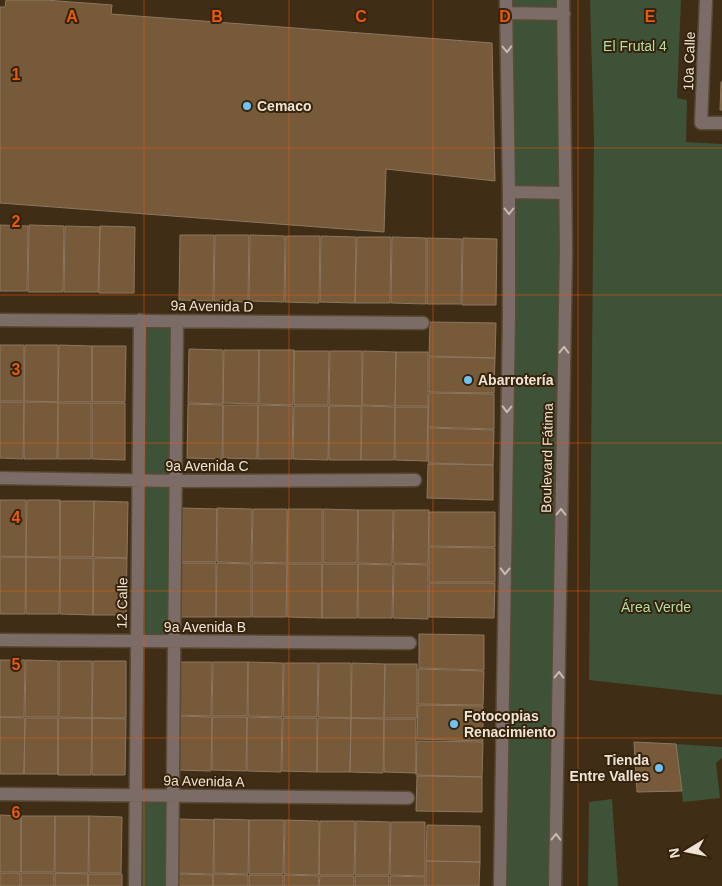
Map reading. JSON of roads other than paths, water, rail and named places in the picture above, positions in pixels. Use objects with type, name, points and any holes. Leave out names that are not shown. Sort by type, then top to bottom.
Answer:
[{"type":"street","name":"Boulevard Fátima","points":[[555,886],[565,193],[563,0]]},
{"type":"street","name":"10a Calle","points":[[706,0],[701,123],[722,123]]},
{"type":"street","points":[[500,886],[509,192],[507,6],[564,14]]},
{"type":"street","points":[[509,192],[565,193]]},
{"type":"street","name":"9a Avenida D","points":[[0,320],[423,323]]},
{"type":"street","name":"12 Calle","points":[[135,886],[141,320]]},
{"type":"street","points":[[172,886],[176,321]]},
{"type":"street","name":"9a Avenida C","points":[[0,478],[139,481],[415,480]]},
{"type":"street","name":"9a Avenida B","points":[[0,640],[410,643]]},
{"type":"street","name":"9a Avenida A","points":[[0,794],[408,798]]},
{"type":"place","name":"Cemaco","points":[[247,106]]},
{"type":"place","name":"Abarrotería","points":[[468,380]]},
{"type":"place","name":"Fotocopias Renacimiento","points":[[454,724]]},
{"type":"place","name":"Tienda Entre Valles","points":[[659,768]]},
{"type":"park label","name":"El Frutal 4","points":[[635,46]]},
{"type":"park label","name":"Área Verde","points":[[656,607]]}]
